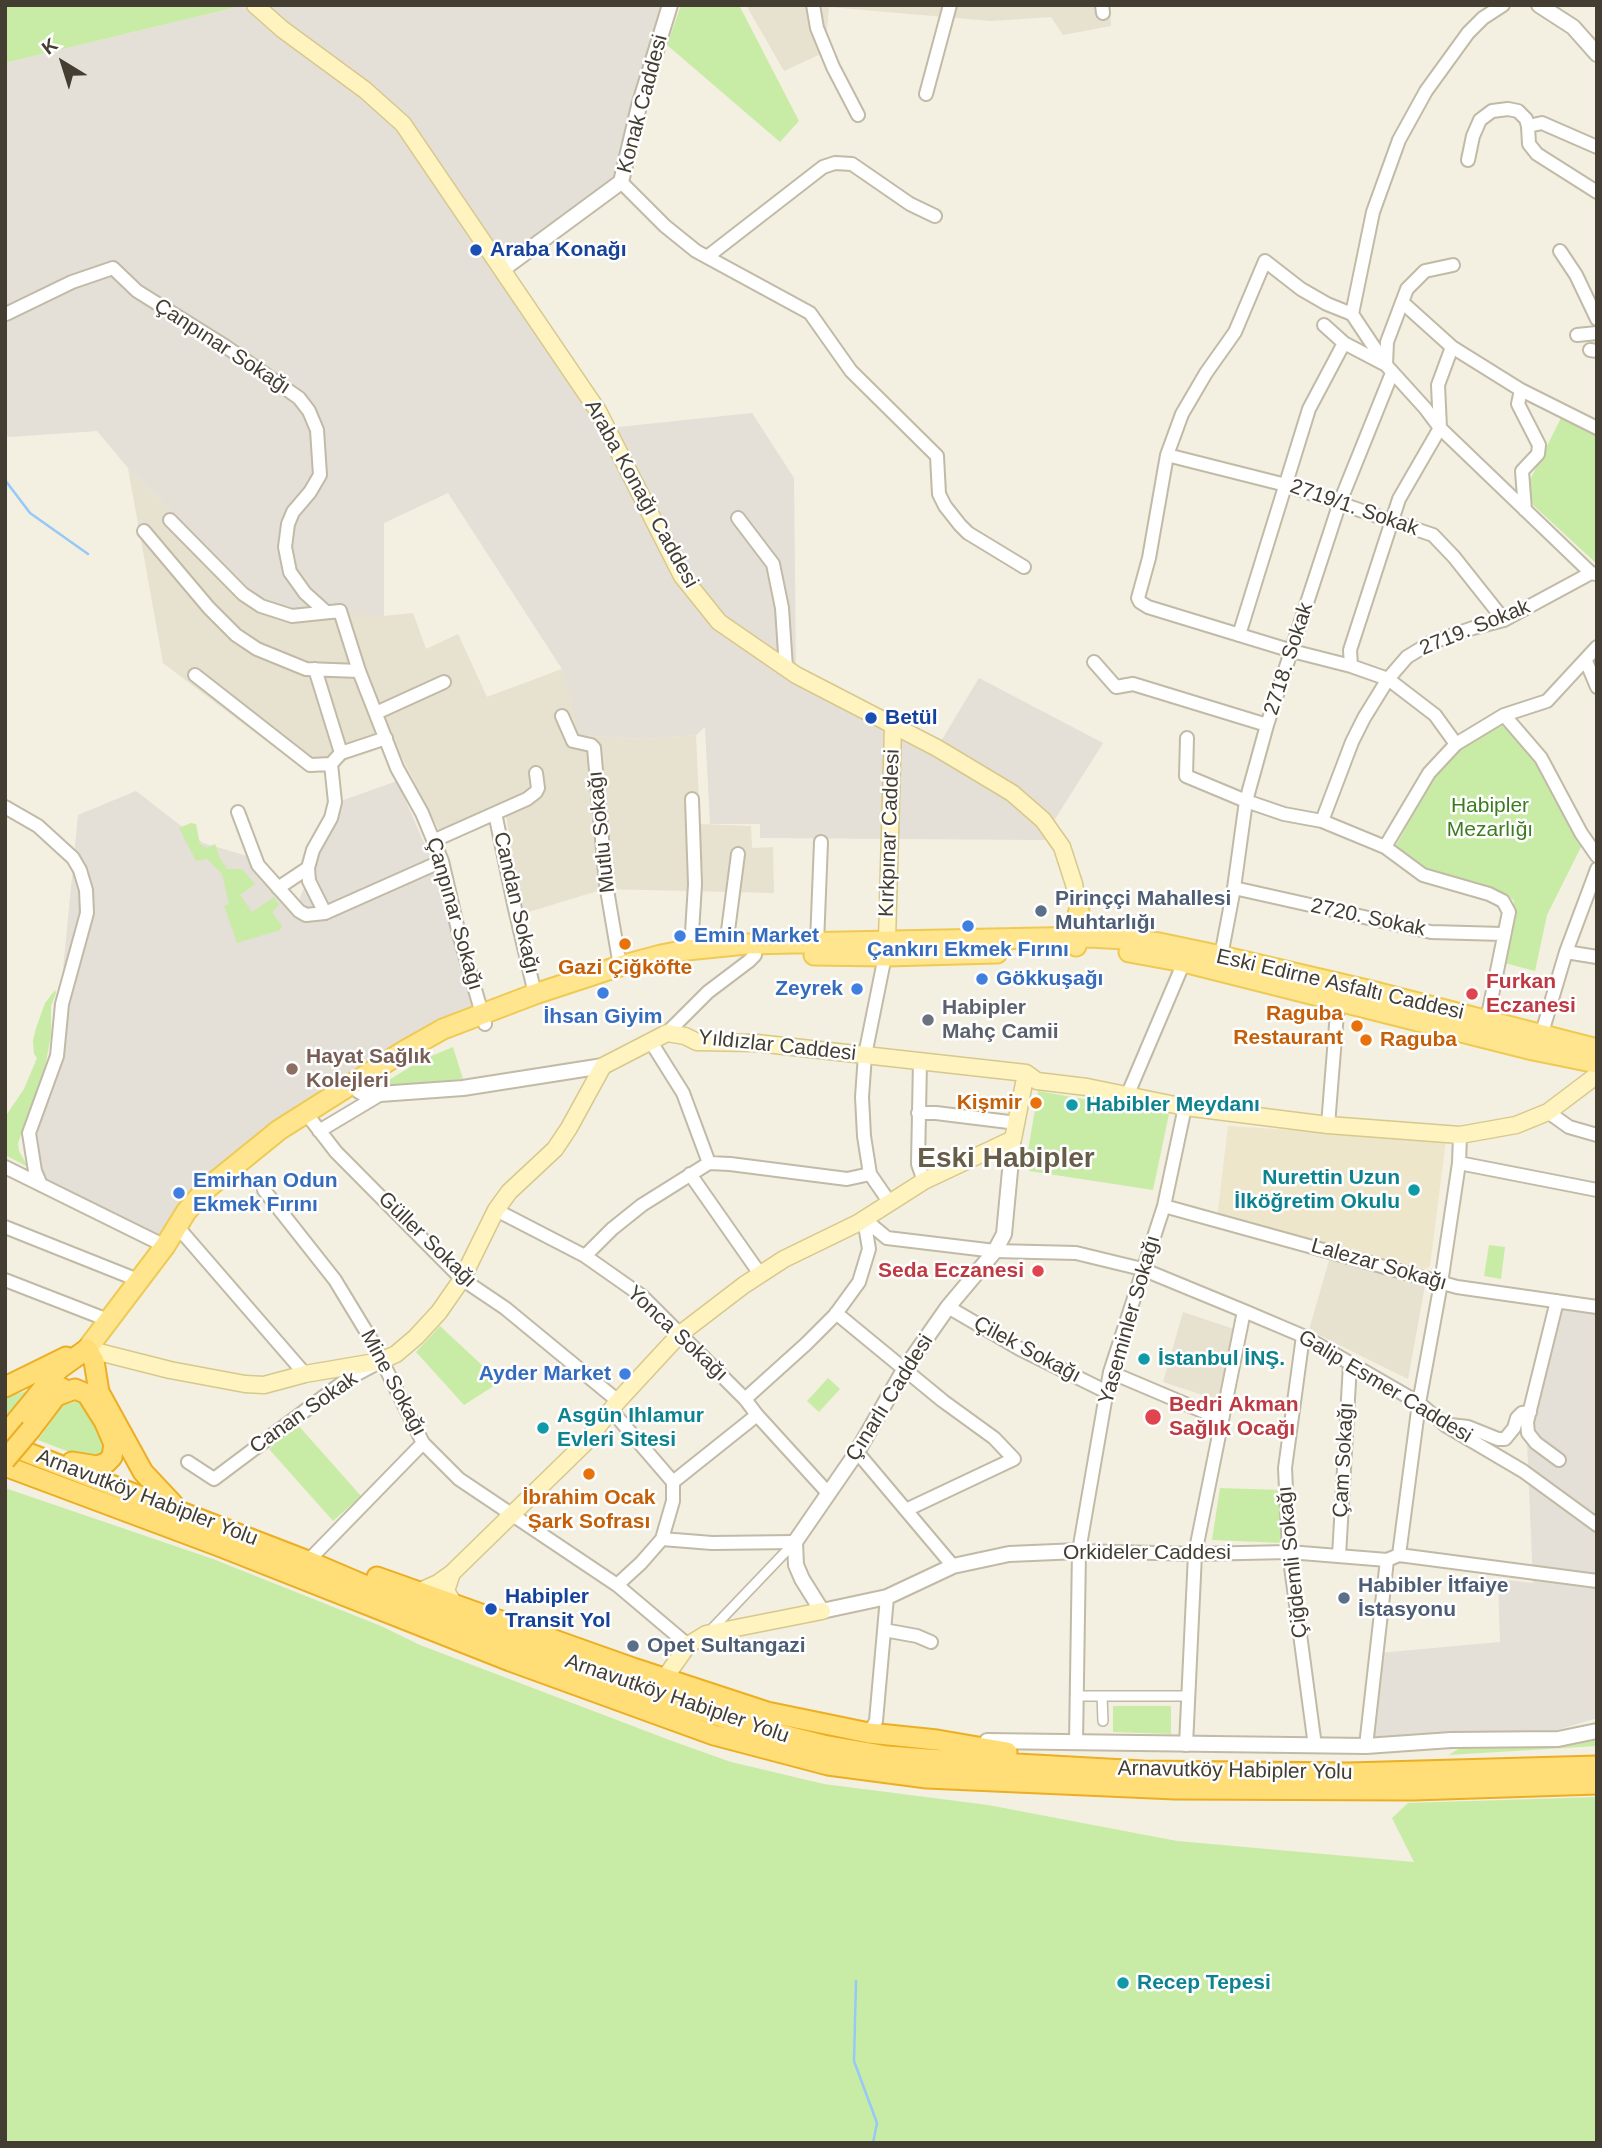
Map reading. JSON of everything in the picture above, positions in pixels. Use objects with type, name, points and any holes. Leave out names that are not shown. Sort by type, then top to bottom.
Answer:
[{"type":"highway","points":[[5,1387],[55,1361],[87,1349]]},
{"type":"highway","points":[[17,1429],[56,1396],[87,1349]]},
{"type":"highway","points":[[5,1461],[17,1429],[59,1368],[87,1349]]},
{"type":"highway","points":[[87,1349],[93,1362],[99,1392],[143,1472],[164,1497],[187,1514]]},
{"type":"highway","points":[[27,1451],[90,1465],[106,1463],[112,1457],[114,1451],[111,1436],[87,1394],[75,1389],[56,1396]]},
{"type":"highway","name":"Arnavutköy Habipler Yolu","points":[[5,1444],[308,1561],[456,1613],[714,1716],[788,1738],[887,1756],[1143,1771],[1349,1773],[1597,1766]]},
{"type":"highway","name":"Arnavutköy Habipler Yolu","points":[[5,1466],[219,1546],[510,1661],[702,1731],[753,1747],[828,1765],[927,1778],[1175,1789],[1413,1790],[1597,1784]]},
{"type":"highway","points":[[308,1561],[354,1569],[418,1592],[456,1613],[592,1653],[766,1712],[869,1733],[937,1740],[986,1750],[1084,1759],[1143,1771]]},
{"type":"main road","name":"Araba Konağı Caddesi","points":[[255,5],[282,29],[365,90],[403,124],[598,411],[682,576],[719,622],[786,668],[996,781],[1043,820],[1062,848],[1074,884],[1079,911]]},
{"type":"main road","name":"Kırkpınar Caddesi","points":[[886,948],[893,726]]},
{"type":"main road","points":[[1079,911],[1087,923],[1080,943]]},
{"type":"main road","name":"Eski Edirne Asfaltı Caddesi","points":[[484,1019],[652,969],[755,950],[817,943],[886,948],[1034,951],[1080,943],[1184,961],[1533,1050],[1597,1063]]},
{"type":"main road","name":"Eski Edirne Asfaltı Caddesi","points":[[165,1245],[177,1240],[201,1208],[221,1188],[356,1087],[536,994],[620,966],[691,949],[726,946],[755,950],[1158,943],[1487,1020],[1597,1049]]},
{"type":"main road","name":"Yıldızlar Caddesi","points":[[604,1066],[667,1033],[685,1036],[697,1042],[757,1043],[1026,1073],[1037,1081],[1087,1087],[1185,1107],[1328,1125],[1460,1135],[1516,1125],[1548,1112],[1597,1075]]},
{"type":"main road","points":[[87,1349],[170,1370],[264,1385],[305,1374],[381,1361],[396,1354],[439,1312],[462,1279],[496,1210],[509,1192],[555,1149],[604,1066]]},
{"type":"main road","name":"Çınarlı Caddesi","points":[[1015,1131],[1026,1073]]},
{"type":"main road","name":"Eski Edirne Asfaltı Caddesi","points":[[87,1349],[165,1245],[186,1212],[205,1190],[266,1139],[312,1121]]},
{"type":"main road","points":[[418,1592],[452,1573],[585,1443],[680,1334],[784,1259],[864,1219],[924,1181],[1015,1131]]},
{"type":"main road","points":[[452,1573],[446,1591],[456,1613]]},
{"type":"main road","name":"Orkideler Caddesi","points":[[706,1634],[822,1611]]},
{"type":"main road","name":"Çınarlı Caddesi","points":[[664,1679],[688,1644],[706,1634]]},
{"type":"street","name":"Konak Caddesi","points":[[503,269],[621,182],[639,106],[670,5]]},
{"type":"street","points":[[813,5],[817,28],[833,68],[858,116]]},
{"type":"street","points":[[926,94],[950,5]]},
{"type":"street","points":[[1352,314],[1373,212],[1395,148],[1426,91],[1468,33],[1483,18],[1503,5]]},
{"type":"street","points":[[1539,5],[1573,27],[1597,54]]},
{"type":"street","points":[[1468,160],[1473,136],[1480,120],[1492,111],[1518,111],[1526,119],[1529,144],[1537,154],[1597,192]]},
{"type":"street","points":[[1528,127],[1542,123],[1597,146]]},
{"type":"street","points":[[707,257],[823,167],[835,163],[852,164],[910,204],[935,216]]},
{"type":"street","points":[[621,182],[665,226],[707,257],[810,313],[818,328],[851,371],[937,456],[939,494],[960,525],[968,533],[1024,567]]},
{"type":"street","points":[[1560,251],[1592,297],[1592,313],[1597,319]]},
{"type":"street","points":[[1456,744],[1435,715],[1388,679],[1148,607],[1138,598],[1149,558],[1167,455],[1182,414],[1235,332],[1265,261],[1301,289],[1352,314],[1389,369],[1426,408],[1440,428],[1594,574]]},
{"type":"street","name":"2718. Sokak","points":[[1221,956],[1246,802],[1267,725],[1340,502],[1389,369],[1387,342],[1407,289],[1425,271],[1453,265]]},
{"type":"street","name":"Çanpınar Sokağı","points":[[6,314],[72,282],[113,268],[137,291],[225,346],[299,398],[309,411],[317,430],[320,475],[293,512],[288,524],[285,547],[290,572],[305,593],[326,612],[340,611],[359,671],[397,768],[435,841],[484,1019]]},
{"type":"street","points":[[1402,302],[1452,347],[1521,390],[1597,428]]},
{"type":"street","points":[[1324,325],[1344,342],[1389,369]]},
{"type":"street","points":[[1577,335],[1597,333]]},
{"type":"street","points":[[1239,635],[1309,409],[1344,342]]},
{"type":"street","points":[[1351,666],[1350,650],[1391,520],[1399,499],[1440,428],[1438,385],[1452,347]]},
{"type":"street","points":[[1521,390],[1518,404],[1539,445],[1538,454],[1522,471],[1525,510]]},
{"type":"street","name":"2719/1. Sokak","points":[[1167,455],[1286,485],[1433,535],[1454,557],[1504,621]]},
{"type":"street","points":[[738,517],[773,564],[782,608],[786,668]]},
{"type":"street","points":[[170,520],[243,594],[261,606],[292,616],[326,612]]},
{"type":"street","points":[[144,531],[209,608],[236,635],[257,649],[306,669],[359,671]]},
{"type":"street","name":"2719. Sokak","points":[[1322,821],[1352,742],[1388,679],[1407,657],[1430,643],[1473,628],[1504,621],[1594,574]]},
{"type":"street","points":[[1385,847],[1429,773],[1456,744],[1504,715],[1547,701],[1597,647]]},
{"type":"street","points":[[1586,661],[1597,687]]},
{"type":"street","points":[[1094,662],[1116,687],[1133,684],[1267,725]]},
{"type":"street","points":[[315,669],[341,753]]},
{"type":"street","points":[[195,675],[310,765],[331,764],[341,753],[386,738]]},
{"type":"street","points":[[376,713],[444,682]]},
{"type":"street","points":[[1504,715],[1541,758],[1581,833],[1597,856]]},
{"type":"street","name":"Mutlu Sokağı","points":[[562,716],[573,741],[594,748],[606,884],[620,966]]},
{"type":"street","points":[[1187,738],[1186,776],[1246,802],[1284,814],[1322,821],[1385,847],[1423,875],[1489,894],[1503,901],[1509,912],[1487,1020]]},
{"type":"street","points":[[325,913],[309,881],[308,869],[313,850],[331,818],[335,802],[331,764]]},
{"type":"street","name":"Candan Sokağı","points":[[435,841],[536,792],[536,773]]},
{"type":"street","points":[[691,949],[695,884],[692,799]]},
{"type":"street","points":[[5,807],[37,826],[73,858],[86,890],[86,914],[62,1004],[57,1056],[29,1133],[35,1171],[41,1185]]},
{"type":"street","points":[[239,812],[255,858],[278,888],[306,915],[325,913],[442,861]]},
{"type":"street","name":"Candan Sokağı","points":[[495,813],[514,909],[536,994]]},
{"type":"street","points":[[817,943],[821,842]]},
{"type":"street","points":[[726,946],[738,854]]},
{"type":"street","points":[[278,888],[308,869]]},
{"type":"street","points":[[1541,1036],[1566,952],[1597,869]]},
{"type":"street","name":"2720. Sokak","points":[[1234,888],[1431,932],[1503,934]]},
{"type":"street","points":[[886,948],[865,1055],[862,1110],[870,1174],[890,1203]]},
{"type":"street","points":[[667,1033],[755,950]]},
{"type":"street","points":[[1566,952],[1597,957]]},
{"type":"street","points":[[1127,1097],[1184,961]]},
{"type":"street","points":[[1328,1125],[1338,1000]]},
{"type":"street","points":[[651,1042],[683,1093],[709,1163]]},
{"type":"street","points":[[920,1061],[918,1164],[924,1181]]},
{"type":"street","name":"Yıldızlar Caddesi","points":[[356,1087],[366,1095],[467,1088],[604,1066]]},
{"type":"street","points":[[312,1121],[381,1094]]},
{"type":"street","name":"Yaseminler Sokağı","points":[[1076,1743],[1079,1552],[1110,1372],[1164,1206],[1185,1107]]},
{"type":"street","points":[[918,1112],[936,1113],[1015,1131]]},
{"type":"street","points":[[1548,1112],[1569,1127],[1597,1135]]},
{"type":"street","name":"Güller Sokağı","points":[[312,1121],[462,1279],[505,1308],[615,1406],[673,1482]]},
{"type":"street","name":"Çınarlı Caddesi","points":[[706,1634],[795,1542],[857,1452],[904,1370],[948,1307],[995,1251],[1004,1234],[1015,1131]]},
{"type":"street","points":[[1366,1746],[1393,1558],[1441,1283],[1459,1163],[1460,1135]]},
{"type":"street","points":[[585,1256],[612,1229],[642,1205],[709,1163],[847,1179],[870,1174]]},
{"type":"street","points":[[1459,1163],[1597,1190]]},
{"type":"street","points":[[5,1167],[165,1245]]},
{"type":"street","points":[[690,1174],[760,1274]]},
{"type":"street","name":"Mine Sokağı","points":[[264,1190],[335,1280],[372,1341],[423,1443],[459,1479],[513,1513],[617,1586],[688,1644]]},
{"type":"street","name":"Lalezar Sokağı","points":[[1164,1206],[1441,1283],[1597,1307]]},
{"type":"street","name":"Yonca Sokağı","points":[[496,1210],[585,1256],[642,1296],[745,1399],[828,1493]]},
{"type":"street","points":[[745,1399],[806,1344],[836,1313],[859,1282],[869,1250],[864,1219]]},
{"type":"street","name":"Galip Esmer Caddesi","points":[[864,1219],[887,1238],[995,1251],[1076,1253],[1142,1269],[1244,1311],[1303,1336],[1419,1403],[1445,1425],[1524,1471],[1597,1525]]},
{"type":"street","points":[[5,1227],[138,1280]]},
{"type":"street","points":[[182,1232],[305,1374]]},
{"type":"street","points":[[5,1280],[107,1320]]},
{"type":"street","points":[[1557,1301],[1527,1422],[1528,1433],[1536,1444],[1559,1460]]},
{"type":"street","name":"Çilek Sokağı","points":[[948,1307],[1020,1349],[1107,1392]]},
{"type":"street","points":[[1186,1745],[1195,1554],[1244,1311]]},
{"type":"street","points":[[836,1313],[904,1370],[994,1438],[1014,1459],[906,1510]]},
{"type":"street","name":"Çiğdemli Sokağı","points":[[1303,1336],[1284,1468],[1289,1552],[1315,1746]]},
{"type":"street","name":"Canan Sokak","points":[[188,1462],[214,1479],[346,1380],[381,1361]]},
{"type":"street","name":"Çam Sokağı","points":[[1339,1556],[1350,1364]]},
{"type":"street","points":[[1110,1372],[1221,1419]]},
{"type":"street","points":[[1445,1425],[1468,1427],[1499,1440],[1505,1439],[1522,1413],[1530,1412]]},
{"type":"street","points":[[617,1586],[662,1539],[673,1501],[673,1482],[757,1415]]},
{"type":"street","points":[[308,1561],[423,1443]]},
{"type":"street","points":[[857,1452],[953,1566]]},
{"type":"street","points":[[662,1539],[712,1543],[795,1542],[796,1565],[802,1580],[822,1611]]},
{"type":"street","name":"Orkideler Caddesi","points":[[822,1611],[887,1597],[953,1566],[1009,1554],[1289,1552],[1393,1558],[1597,1581]]},
{"type":"street","points":[[869,1733],[876,1721],[887,1597]]},
{"type":"street","points":[[884,1630],[917,1636],[931,1642]]},
{"type":"street","points":[[1077,1696],[1188,1696]]},
{"type":"street","points":[[1102,1696],[1103,1721]]},
{"type":"street","points":[[937,1740],[1366,1746],[1451,1740],[1558,1739],[1597,1731]]},
{"type":"shaded area","points":[[273,5],[670,5],[621,182],[504,269],[609,428],[752,413],[794,478],[796,675],[937,748],[979,678],[1103,743],[1050,827],[1050,840],[760,838],[760,824],[710,824],[705,727],[696,735],[642,739],[580,735],[562,669],[448,493],[384,523],[384,616],[271,610],[128,468],[97,431],[9,437],[5,435],[5,63],[241,6],[265,16]]},
{"type":"shaded area","points":[[746,5],[1110,5],[1111,26],[1063,35],[1051,17],[991,21],[829,7],[825,52],[784,71]]},
{"type":"shaded area","points":[[128,468],[271,610],[340,611],[384,616],[413,613],[426,649],[458,634],[487,697],[562,669],[581,735],[642,739],[696,735],[700,824],[751,826],[752,848],[773,847],[774,893],[604,889],[522,914],[504,803],[439,830],[395,744],[308,773],[163,663]]},
{"type":"shaded area","points":[[397,781],[472,953],[484,1005],[386,1054],[159,1240],[44,1178],[36,1136],[61,1053],[61,991],[78,815],[136,791],[203,843],[254,858],[299,900],[341,801]]},
{"type":"shaded area","points":[[1228,1126],[1446,1140],[1430,1266],[1426,1269],[1217,1218]]},
{"type":"shaded area","points":[[1330,1257],[1426,1280],[1408,1379],[1309,1330]]},
{"type":"shaded area","points":[[1558,1300],[1597,1306],[1597,1718],[1547,1733],[1371,1743],[1379,1653],[1500,1642],[1498,1579],[1533,1583],[1526,1417]]},
{"type":"shaded area","points":[[1183,1312],[1234,1329],[1218,1400],[1163,1382]]},
{"type":"green space","points":[[5,5],[241,5],[241,6],[5,63]]},
{"type":"green space","points":[[681,5],[739,5],[799,121],[780,142],[667,45]]},
{"type":"green space","points":[[1561,418],[1597,435],[1597,564],[1533,505],[1527,486]]},
{"type":"green space","name":"Habipler Mezarlığı","points":[[1499,723],[1533,751],[1584,841],[1547,915],[1535,971],[1501,962],[1514,901],[1508,895],[1426,873],[1393,851],[1434,776],[1459,748]]},
{"type":"green space","points":[[191,823],[196,824],[200,844],[207,848],[215,844],[227,869],[242,869],[255,884],[240,895],[252,912],[274,897],[279,905],[272,912],[282,926],[280,930],[237,943],[224,906],[229,904],[222,874],[207,859],[196,861],[179,828]]},
{"type":"green space","points":[[55,990],[44,1073],[18,1143],[19,1151],[28,1167],[5,1155],[5,1117],[24,1089],[37,1058],[33,1040],[36,1028],[45,1003]]},
{"type":"green space","points":[[453,1047],[463,1079],[390,1085],[387,1081],[422,1060]]},
{"type":"green space","points":[[1038,1091],[1169,1114],[1153,1190],[1029,1171],[1027,1157]]},
{"type":"green space","points":[[1489,1245],[1505,1247],[1501,1279],[1484,1276]]},
{"type":"green space","points":[[440,1326],[500,1382],[464,1405],[416,1352]]},
{"type":"green space","points":[[828,1378],[840,1389],[819,1412],[807,1401]]},
{"type":"green space","points":[[35,1388],[5,1422],[5,1398]]},
{"type":"green space","points":[[79,1401],[86,1406],[105,1439],[104,1452],[98,1458],[90,1460],[38,1440],[63,1405]]},
{"type":"green space","points":[[297,1424],[361,1496],[333,1521],[269,1449]]},
{"type":"green space","points":[[5,1488],[213,1559],[381,1626],[420,1645],[672,1741],[731,1762],[824,1784],[988,1805],[1177,1841],[1414,1862],[1392,1818],[1408,1803],[1597,1797],[1597,2143],[5,2143]]},
{"type":"green space","points":[[1220,1488],[1281,1490],[1284,1543],[1212,1540]]},
{"type":"green space","points":[[1113,1706],[1171,1706],[1171,1734],[1113,1732]]},
{"type":"green space","points":[[1597,1738],[1597,1746],[1449,1755],[1461,1747],[1541,1746]]},
{"type":"waterway","points":[[5,480],[30,513],[88,554]]},
{"type":"waterway","points":[[856,1981],[854,2061],[877,2123],[873,2143]]},
{"type":"place","name":"Araba Konağı","points":[[476,250]]},
{"type":"place","name":"Betül","points":[[871,718]]},
{"type":"place","name":"Pirinççi Mahallesi Muhtarlığı","points":[[1041,911]]},
{"type":"place","name":"Çankırı Ekmek Fırını","points":[[968,926]]},
{"type":"place","name":"Emin Market","points":[[680,936]]},
{"type":"place","name":"Gazi Çiğköfte","points":[[625,944]]},
{"type":"place","name":"Gökkuşağı","points":[[982,979]]},
{"type":"place","name":"Zeyrek","points":[[857,989]]},
{"type":"place","name":"İhsan Giyim","points":[[603,993]]},
{"type":"place","name":"Furkan Eczanesi","points":[[1472,994]]},
{"type":"place","name":"Habipler Mahç Camii","points":[[928,1020]]},
{"type":"place","name":"Raguba Restaurant","points":[[1357,1026]]},
{"type":"place","name":"Raguba","points":[[1366,1040]]},
{"type":"place","name":"Hayat Sağlık Kolejleri","points":[[292,1069]]},
{"type":"place","name":"Kişmir","points":[[1036,1103]]},
{"type":"place","name":"Habibler Meydanı","points":[[1072,1105]]},
{"type":"place","name":"Nurettin Uzun İlköğretim Okulu","points":[[1414,1190]]},
{"type":"place","name":"Emirhan Odun Ekmek Fırını","points":[[179,1193]]},
{"type":"place","name":"Seda Eczanesi","points":[[1038,1271]]},
{"type":"place","name":"İstanbul İNŞ.","points":[[1144,1359]]},
{"type":"place","name":"Ayder Market","points":[[625,1374]]},
{"type":"place","name":"Bedri Akman Sağlık Ocağı","points":[[1153,1417]]},
{"type":"place","name":"Asgün Ihlamur Evleri Sitesi","points":[[543,1428]]},
{"type":"place","name":"İbrahim Ocak Şark Sofrası","points":[[589,1474]]},
{"type":"place","name":"Habibler İtfaiye İstasyonu","points":[[1344,1598]]},
{"type":"place","name":"Habipler Transit Yol","points":[[491,1609]]},
{"type":"place","name":"Opet Sultangazi","points":[[633,1646]]},
{"type":"place","name":"Recep Tepesi","points":[[1123,1983]]},
{"type":"district","name":"Eski Habipler","points":[[1006,1159]]}]
